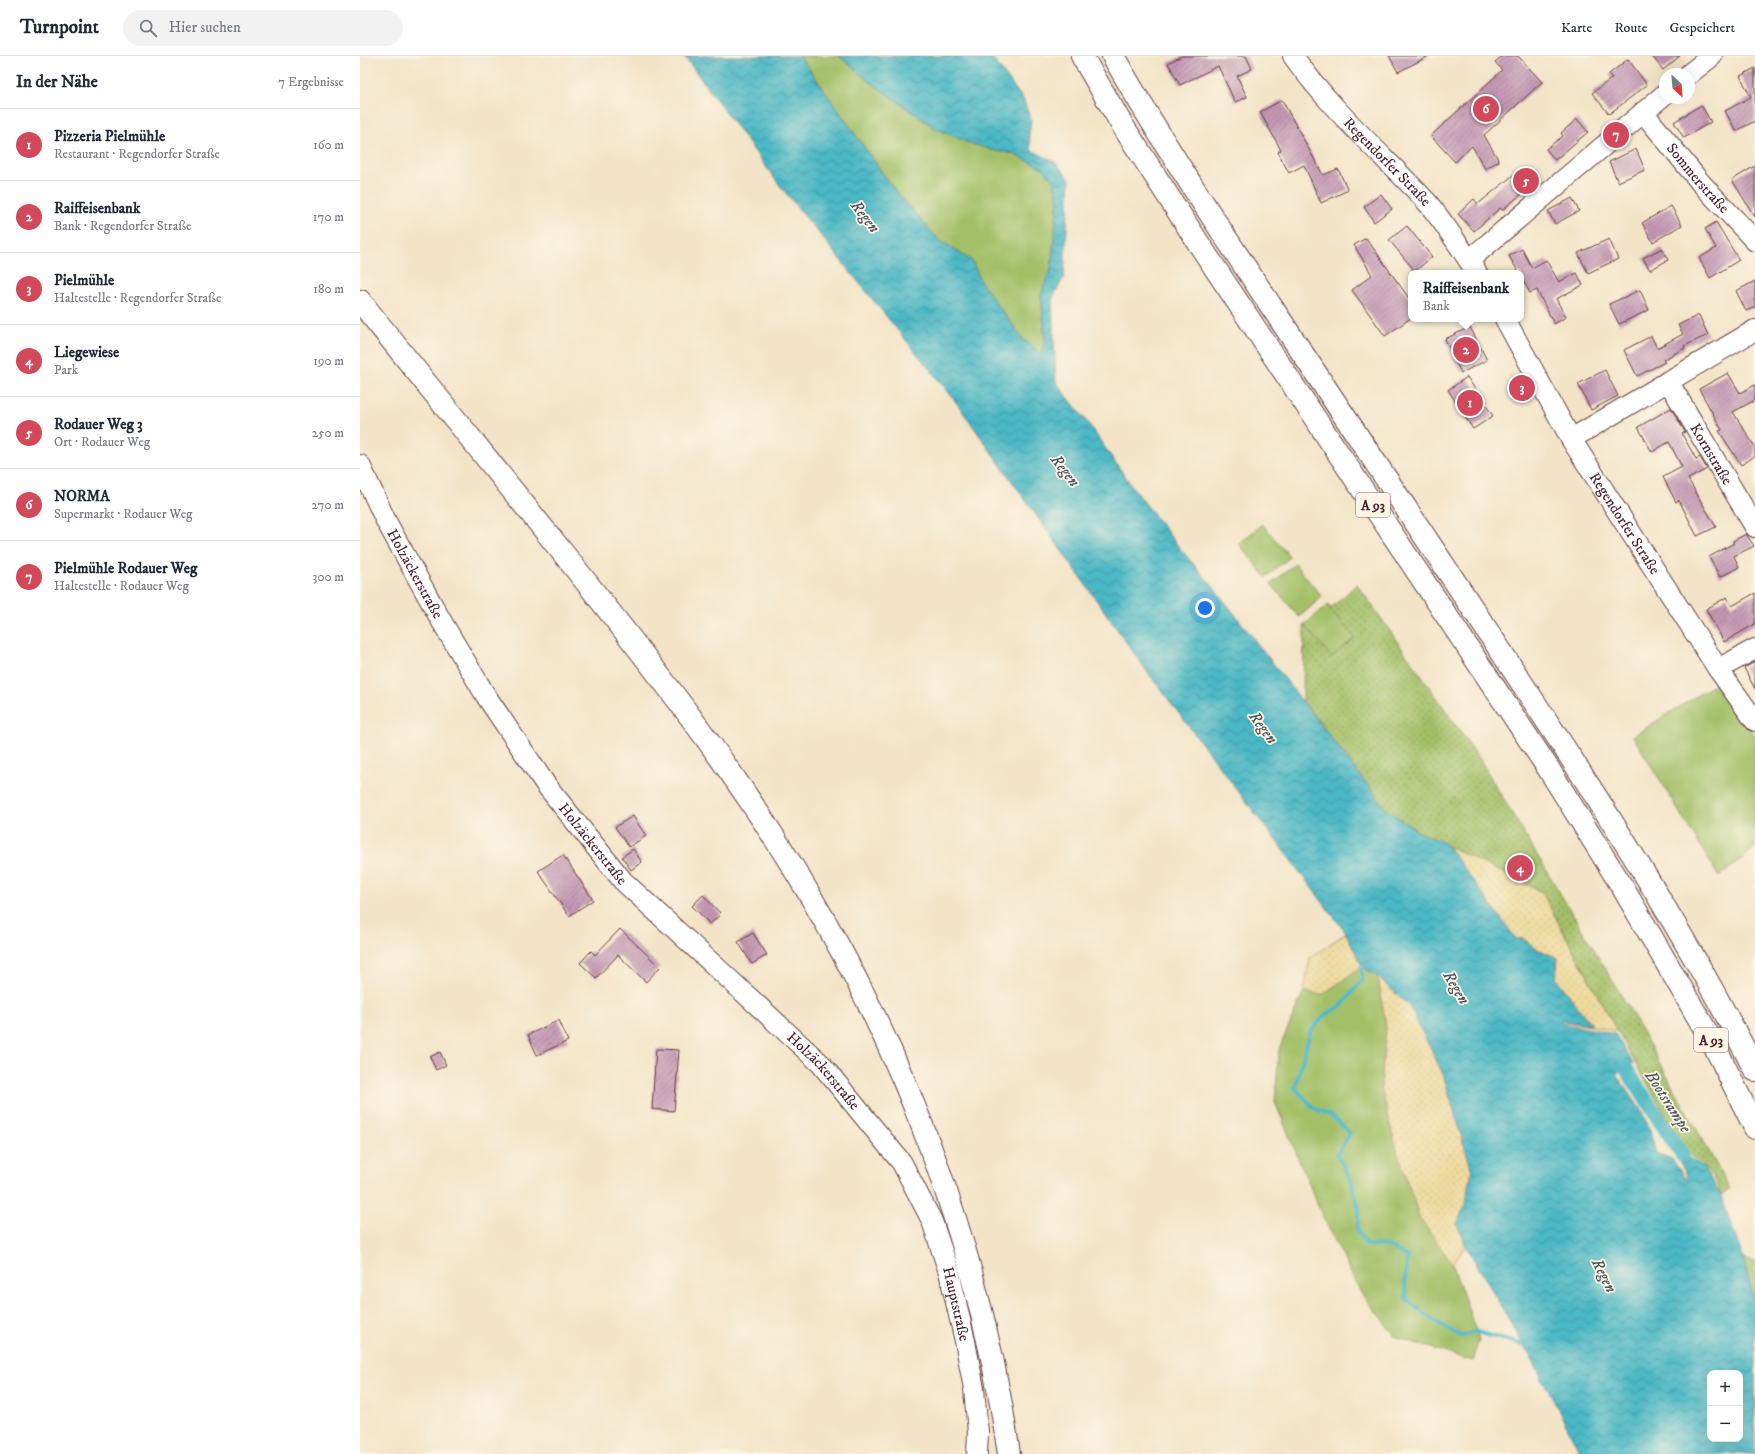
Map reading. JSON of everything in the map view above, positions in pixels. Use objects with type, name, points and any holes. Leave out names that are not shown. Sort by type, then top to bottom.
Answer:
[{"type":"main road","name":"A 93","points":[[1082,56],[1121,123],[1199,244],[1548,768],[1622,888],[1713,1043],[1755,1128]]},
{"type":"main road","name":"A 93","points":[[1113,56],[1143,108],[1218,227],[1332,399],[1448,569],[1604,808],[1683,939],[1755,1070]]},
{"type":"main road","name":"Hauptstraße","points":[[360,301],[633,641],[758,812],[808,891],[842,952],[870,1007],[910,1095],[946,1191],[978,1295],[993,1360],[1009,1454]]},
{"type":"street","name":"Regendorfer Straße","points":[[1293,56],[1336,110],[1427,202],[1473,267]]},
{"type":"street","points":[[1695,69],[1712,56]]},
{"type":"street","points":[[1473,267],[1659,99]]},
{"type":"street","name":"Sommerstraße","points":[[1643,112],[1700,182],[1755,241]]},
{"type":"street","name":"Regendorfer Straße","points":[[1507,322],[1572,439],[1718,669],[1755,721]]},
{"type":"street","points":[[1572,439],[1755,330]]},
{"type":"street","name":"Kornstraße","points":[[1668,381],[1755,527]]},
{"type":"street","name":"Holzäckerstraße","points":[[360,466],[386,521],[446,628],[486,696],[546,785],[623,880],[821,1064],[902,1163]]},
{"type":"street","points":[[1718,669],[1755,649]]},
{"type":"street","name":"Hauptstraße","points":[[902,1163],[932,1221],[949,1272],[965,1341],[974,1389],[978,1432],[977,1454]]},
{"type":"green space","points":[[800,56],[839,56],[869,81],[933,127],[967,142],[995,151],[1011,153],[1043,168],[1054,182],[1058,200],[1051,270],[1041,295],[1045,339],[1041,354],[1023,339],[981,282],[972,261],[938,239],[896,192]]},
{"type":"green space","points":[[1262,524],[1290,557],[1266,577],[1239,544]]},
{"type":"green space","points":[[1295,564],[1322,597],[1299,617],[1271,584]]},
{"type":"green space","points":[[1357,584],[1479,758],[1630,1010],[1730,1189],[1721,1196],[1712,1176],[1687,1152],[1617,1031],[1542,892],[1419,832],[1387,810],[1303,701],[1304,625],[1332,657],[1355,638],[1330,609]]},
{"type":"green space","points":[[1328,605],[1355,638],[1331,658],[1304,625]]},
{"type":"green space","points":[[1715,684],[1755,735],[1755,848],[1719,877],[1633,736]]},
{"type":"green space","points":[[1362,966],[1378,977],[1386,1027],[1381,1087],[1397,1151],[1420,1219],[1452,1263],[1479,1339],[1473,1361],[1396,1337],[1361,1293],[1321,1213],[1275,1102],[1279,1049],[1304,991],[1322,995]]},
{"type":"green space","points":[[1743,1259],[1753,1262],[1755,1261],[1755,1303]]},
{"type":"sand","points":[[1446,844],[1542,892],[1617,1031],[1563,1021],[1591,1024],[1556,978],[1558,958],[1535,948],[1524,939],[1516,939]]},
{"type":"sand","points":[[1346,933],[1362,966],[1322,995],[1304,991],[1310,958]]},
{"type":"sand","points":[[1378,977],[1409,1005],[1443,1074],[1472,1171],[1466,1202],[1457,1224],[1466,1246],[1452,1263],[1420,1219],[1397,1151],[1381,1087],[1386,1027]]},
{"type":"water","name":"Regen","points":[[684,56],[800,56],[896,192],[938,239],[972,261],[981,282],[1023,339],[1041,354],[1045,339],[1041,294],[1051,270],[1058,200],[1054,182],[1043,168],[1011,153],[995,151],[967,142],[933,127],[869,81],[839,56],[991,56],[1023,99],[1031,120],[1029,135],[1031,150],[1055,162],[1070,179],[1064,277],[1052,299],[1056,382],[1085,419],[1134,489],[1182,551],[1215,589],[1387,810],[1419,832],[1446,844],[1516,939],[1524,939],[1535,948],[1558,958],[1556,978],[1591,1025],[1563,1021],[1561,1023],[1615,1034],[1633,1063],[1616,1074],[1641,1110],[1650,1130],[1656,1153],[1672,1159],[1687,1181],[1688,1180],[1677,1154],[1685,1154],[1704,1168],[1721,1196],[1743,1258],[1755,1303],[1755,1454],[1581,1454],[1533,1361],[1466,1246],[1457,1224],[1466,1202],[1472,1171],[1443,1074],[1409,1005],[1378,977],[1362,966],[1346,933],[1146,670],[953,398],[781,187]]},
{"type":"building","points":[[1182,56],[1246,56],[1252,69],[1237,76],[1247,97],[1235,102],[1218,66],[1180,85],[1168,63]]},
{"type":"building","points":[[1389,56],[1429,56],[1398,72]]},
{"type":"building","points":[[1502,56],[1518,56],[1542,82],[1484,135],[1499,161],[1485,169],[1472,146],[1455,162],[1431,136],[1502,70],[1495,62]]},
{"type":"building","points":[[1652,56],[1680,56],[1665,68],[1661,68]]},
{"type":"building","points":[[1628,59],[1647,85],[1609,114],[1592,93],[1612,78],[1609,74]]},
{"type":"building","points":[[1755,68],[1755,121],[1736,131],[1725,111],[1751,97],[1740,76]]},
{"type":"building","points":[[1282,100],[1323,175],[1338,169],[1348,190],[1321,203],[1304,165],[1289,173],[1278,152],[1281,150],[1260,112]]},
{"type":"building","points":[[1701,105],[1711,122],[1684,138],[1674,122]]},
{"type":"building","points":[[1577,119],[1588,132],[1555,160],[1546,149],[1563,136],[1561,133]]},
{"type":"building","points":[[1636,149],[1645,170],[1618,182],[1609,162]]},
{"type":"building","points":[[1755,166],[1755,217],[1732,180]]},
{"type":"building","points":[[1522,168],[1532,185],[1521,191],[1523,193],[1502,210],[1500,208],[1474,231],[1458,214],[1474,199],[1478,204]]},
{"type":"building","points":[[1381,194],[1392,209],[1374,222],[1364,207]]},
{"type":"building","points":[[1572,198],[1579,211],[1555,224],[1548,211]]},
{"type":"building","points":[[1671,206],[1682,225],[1653,242],[1642,223]]},
{"type":"building","points":[[1716,222],[1739,260],[1710,278],[1699,258],[1716,248],[1705,229]]},
{"type":"building","points":[[1407,226],[1432,257],[1416,270],[1414,270],[1389,240]]},
{"type":"building","points":[[1366,238],[1408,297],[1408,320],[1385,336],[1352,290],[1372,275],[1354,245]]},
{"type":"building","points":[[1609,239],[1618,259],[1588,273],[1578,253]]},
{"type":"building","points":[[1662,248],[1668,260],[1650,270],[1643,258]]},
{"type":"building","points":[[1522,249],[1532,268],[1546,260],[1559,282],[1577,273],[1583,285],[1556,299],[1566,317],[1554,324],[1537,290],[1530,293],[1524,282],[1524,270],[1517,270],[1509,256]]},
{"type":"building","points":[[1755,281],[1755,307],[1746,311],[1736,291]]},
{"type":"building","points":[[1640,290],[1649,310],[1619,324],[1609,304]]},
{"type":"building","points":[[1699,315],[1708,335],[1684,346],[1685,348],[1663,360],[1665,362],[1637,376],[1624,350],[1651,336],[1657,348],[1683,334],[1678,325]]},
{"type":"building","points":[[1470,327],[1487,360],[1461,373],[1445,339]]},
{"type":"building","points":[[1605,370],[1618,396],[1591,410],[1578,384]]},
{"type":"building","points":[[1728,373],[1740,393],[1755,385],[1755,400],[1733,412],[1755,447],[1755,456],[1741,465],[1719,431],[1722,430],[1699,389]]},
{"type":"building","points":[[1467,377],[1493,416],[1473,429],[1448,390]]},
{"type":"building","points":[[1671,408],[1685,432],[1682,434],[1696,459],[1700,457],[1707,469],[1688,479],[1716,527],[1697,536],[1679,500],[1676,502],[1663,477],[1682,467],[1669,442],[1652,452],[1638,427]]},
{"type":"building","points":[[1746,534],[1754,546],[1734,556],[1739,567],[1720,577],[1709,557],[1734,543],[1733,541]]},
{"type":"building","points":[[1755,593],[1755,624],[1724,642],[1706,609],[1727,597],[1732,606]]},
{"type":"building","points":[[1755,662],[1755,689],[1744,668]]},
{"type":"building","points":[[633,816],[646,836],[629,847],[615,827]]},
{"type":"building","points":[[633,849],[642,862],[631,870],[622,857]]},
{"type":"building","points":[[563,855],[593,900],[569,916],[538,871]]},
{"type":"building","points":[[703,895],[721,914],[710,924],[692,906]]},
{"type":"building","points":[[620,929],[660,967],[646,982],[618,955],[596,978],[580,963],[591,951],[595,955]]},
{"type":"building","points":[[753,933],[767,955],[752,964],[738,942]]},
{"type":"building","points":[[559,1020],[568,1041],[537,1055],[528,1035]]},
{"type":"building","points":[[656,1049],[679,1050],[674,1111],[652,1109]]},
{"type":"building","points":[[440,1052],[446,1065],[436,1070],[430,1057]]},
{"type":"waterway","points":[[1362,966],[1362,980],[1342,1005],[1324,1016],[1310,1032],[1295,1088],[1314,1108],[1332,1116],[1350,1133],[1337,1154],[1352,1182],[1359,1210],[1357,1230],[1366,1245],[1388,1246],[1408,1257],[1405,1274],[1406,1299],[1433,1320],[1461,1336],[1477,1332],[1524,1345]]},
{"type":"waterway","name":"Bootsrampe","points":[[1625,1067],[1682,1155]]},
{"type":"place","name":"NORMA","points":[[1486,109]]},
{"type":"place","name":"Pielmühle Rodauer Weg","points":[[1616,135]]},
{"type":"place","name":"Rodauer Weg 3","points":[[1526,181]]},
{"type":"place","name":"Raiffeisenbank","points":[[1466,350]]},
{"type":"place","name":"Pielmühle","points":[[1522,388]]},
{"type":"place","name":"Pizzeria Pielmühle","points":[[1470,403]]},
{"type":"place","name":"Liegewiese","points":[[1520,868]]}]
